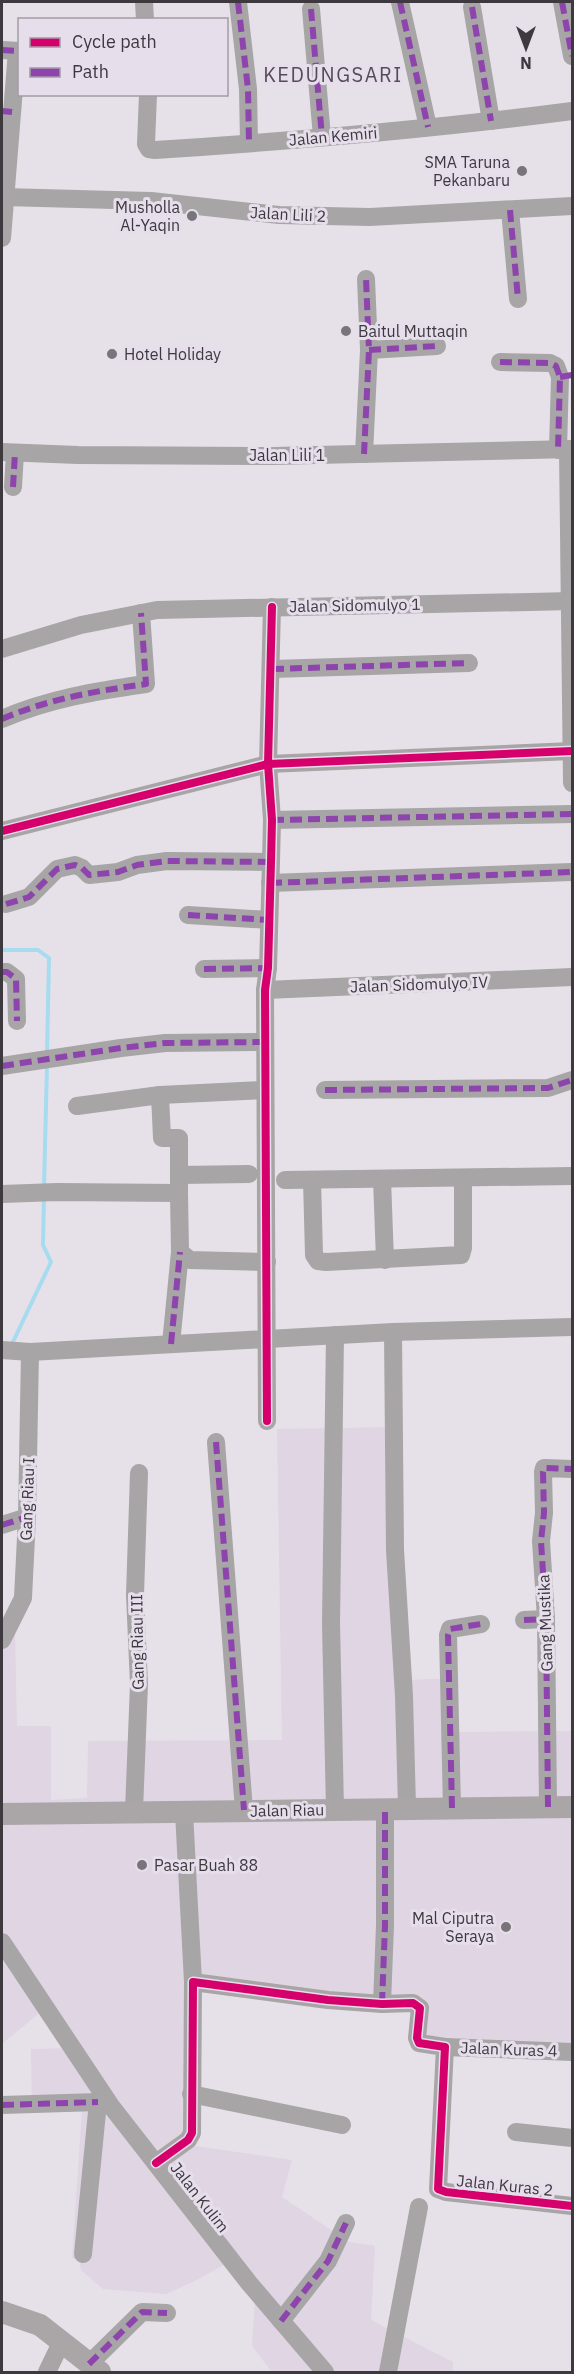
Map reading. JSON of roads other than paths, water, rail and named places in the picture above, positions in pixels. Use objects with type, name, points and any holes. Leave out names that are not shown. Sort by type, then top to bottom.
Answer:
[{"type":"main road","name":"Jalan Riau","points":[[2,1814],[573,1807]]},
{"type":"main road","points":[[2,2312],[40,2325],[95,2368]]},
{"type":"street","points":[[144,2],[145,18]]},
{"type":"street","points":[[238,2],[248,89],[249,143]]},
{"type":"street","points":[[400,2],[428,127]]},
{"type":"street","points":[[562,2],[573,56]]},
{"type":"street","points":[[472,7],[491,121]]},
{"type":"street","points":[[311,9],[322,137]]},
{"type":"street","points":[[2,238],[7,112],[13,51]]},
{"type":"street","name":"Jalan Kemiri","points":[[148,96],[146,144],[149,149],[155,150],[322,137],[573,111]]},
{"type":"street","name":"Jalan Lili 2","points":[[4,197],[152,201],[279,215],[370,217],[573,206]]},
{"type":"street","points":[[510,210],[518,299]]},
{"type":"street","points":[[364,454],[369,350],[366,279]]},
{"type":"street","points":[[369,350],[437,346]]},
{"type":"street","points":[[500,362],[550,363],[566,376],[573,783]]},
{"type":"street","name":"Jalan Lili 1","points":[[8,452],[78,455],[364,454],[566,449]]},
{"type":"street","points":[[8,452],[13,487]]},
{"type":"street","name":"Jalan Sidomulyo 1","points":[[2,649],[81,625],[157,610],[571,600]]},
{"type":"street","points":[[267,1420],[264,1090],[265,990],[268,968],[272,820],[268,764],[272,607]]},
{"type":"street","points":[[2,719],[33,706],[88,692],[146,684],[141,613]]},
{"type":"street","points":[[272,669],[469,663]]},
{"type":"street","points":[[2,831],[268,764],[572,751]]},
{"type":"street","points":[[272,820],[573,814]]},
{"type":"street","points":[[6,904],[29,897],[57,869],[68,865],[80,866],[89,875],[118,872],[137,865],[167,861],[271,862]]},
{"type":"street","points":[[270,883],[573,872]]},
{"type":"street","points":[[188,915],[269,920]]},
{"type":"street","points":[[204,969],[268,968]]},
{"type":"street","points":[[2,972],[7,972],[16,979],[17,1021]]},
{"type":"street","name":"Jalan Sidomulyo IV","points":[[265,990],[573,977]]},
{"type":"street","points":[[2,1066],[165,1043],[265,1041]]},
{"type":"street","points":[[325,1090],[548,1088],[573,1080]]},
{"type":"street","points":[[76,1106],[160,1095],[264,1090]]},
{"type":"street","points":[[160,1095],[162,1138],[179,1138],[180,1252],[171,1344]]},
{"type":"street","points":[[2,1194],[179,1184],[249,1174]]},
{"type":"street","points":[[285,1180],[573,1176]]},
{"type":"street","points":[[312,1180],[314,1255],[318,1261],[386,1260],[461,1255],[463,1248],[463,1178]]},
{"type":"street","points":[[382,1179],[386,1260]]},
{"type":"street","points":[[180,1252],[190,1260],[267,1262]]},
{"type":"street","points":[[16,1351],[393,1332],[573,1327]]},
{"type":"street","points":[[193,1982],[328,2000],[381,2004],[385,1925],[404,1696],[395,1550],[393,1332]]},
{"type":"street","points":[[335,1335],[331,1576],[335,1809]]},
{"type":"street","name":"Gang Riau I","points":[[2,1640],[22,1598],[27,1517],[16,1351]]},
{"type":"street","points":[[216,1442],[244,1810]]},
{"type":"street","name":"Gang Mustika","points":[[548,1807],[546,1619],[542,1541],[543,1469],[573,1469]]},
{"type":"street","name":"Gang Riau III","points":[[134,1811],[139,1684],[135,1595],[139,1473]]},
{"type":"street","points":[[2,1525],[27,1517]]},
{"type":"street","points":[[524,1620],[546,1619]]},
{"type":"street","points":[[452,1808],[448,1635],[450,1629],[456,1627],[481,1624]]},
{"type":"street","points":[[156,2163],[190,2137],[193,1982],[184,1812]]},
{"type":"street","name":"Jalan Kulim","points":[[2,1942],[105,2104],[156,2163],[325,2373]]},
{"type":"street","name":"Jalan Kuras 4","points":[[381,2004],[403,2002],[417,2004],[420,2008],[417,2038],[419,2043],[444,2047],[573,2052]]},
{"type":"street","name":"Jalan Kuras 2","points":[[444,2047],[437,2187],[440,2191],[573,2206]]},
{"type":"street","points":[[191,2094],[342,2125]]},
{"type":"street","points":[[2,2105],[105,2104],[83,2254]]},
{"type":"street","points":[[516,2132],[573,2138]]},
{"type":"street","points":[[388,2373],[419,2207]]},
{"type":"street","points":[[281,2321],[328,2261],[346,2223]]},
{"type":"street","points":[[95,2368],[142,2312],[167,2313]]},
{"type":"street","points":[[47,2373],[61,2343]]},
{"type":"waterway","points":[[2,950],[38,950],[49,958],[47,1054]]},
{"type":"waterway","points":[[44,1186],[47,1065]]},
{"type":"waterway","points":[[11,1346],[51,1262],[43,1245],[44,1197]]},
{"type":"place","name":"SMA Taruna Pekanbaru","points":[[522,171]]},
{"type":"place","name":"Musholla Al-Yaqin","points":[[192,216]]},
{"type":"place","name":"Baitul Muttaqin","points":[[346,331]]},
{"type":"place","name":"Hotel Holiday","points":[[112,354]]},
{"type":"place","name":"Pasar Buah 88","points":[[142,1865]]},
{"type":"place","name":"Mal Ciputra Seraya","points":[[506,1927]]},
{"type":"district","name":"KEDUNGSARI","points":[[333,74]]}]
